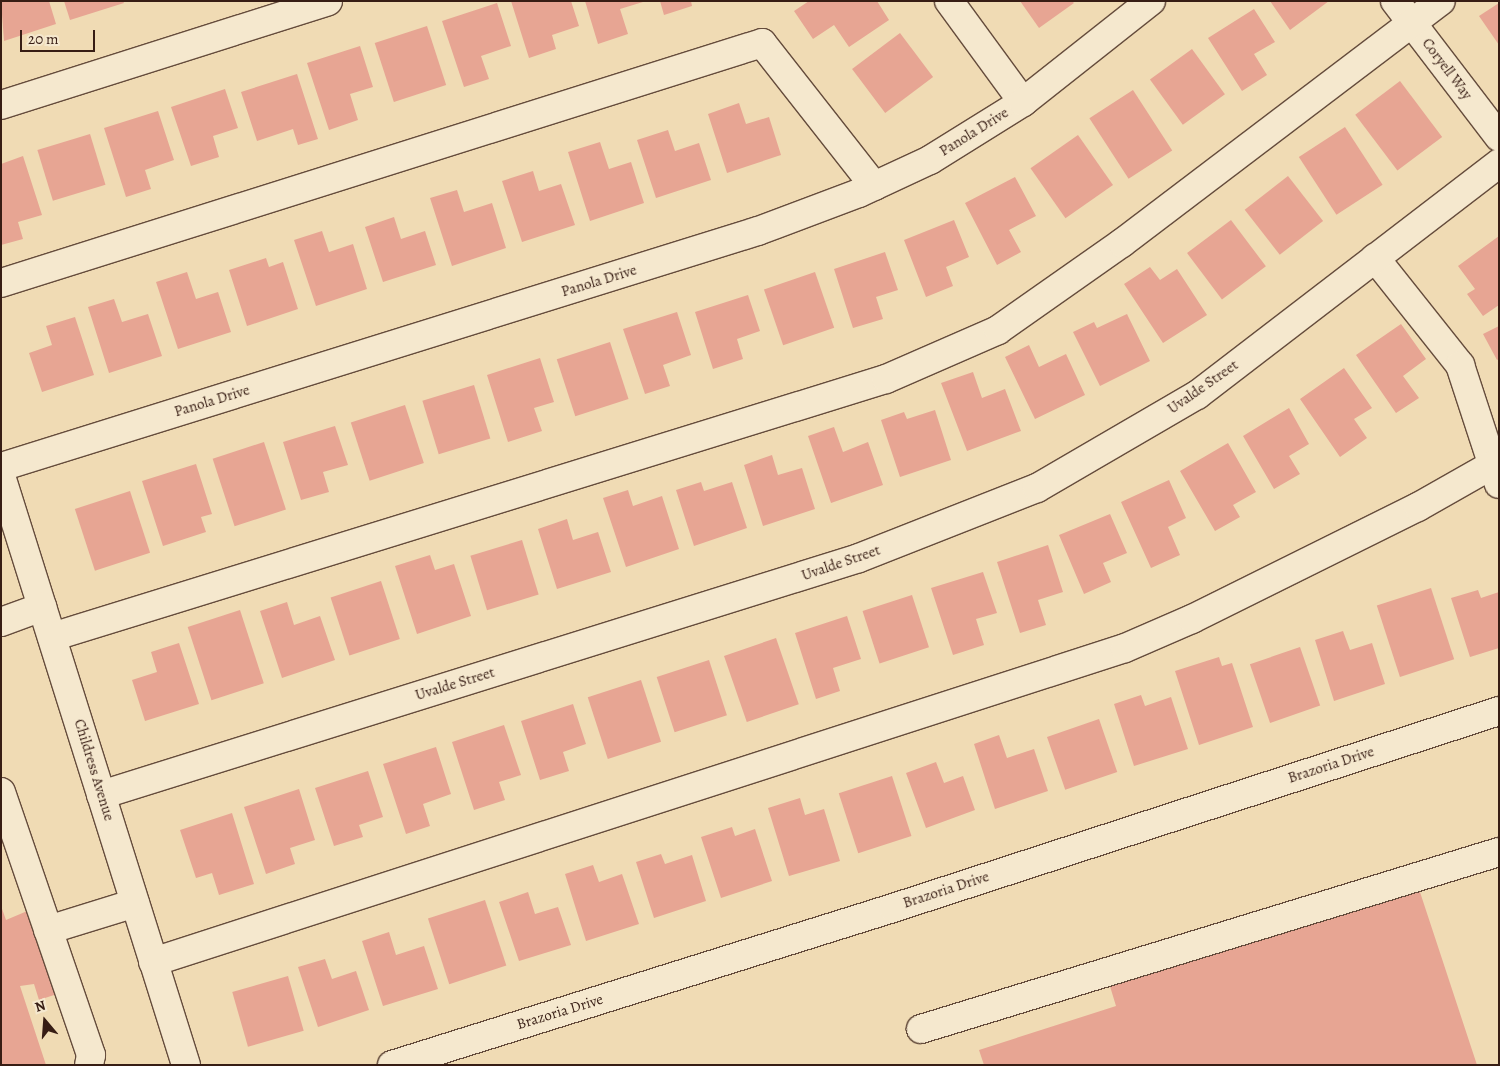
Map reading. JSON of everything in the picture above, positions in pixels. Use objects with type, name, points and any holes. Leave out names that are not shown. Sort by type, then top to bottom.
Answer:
[{"type":"street","points":[[1,105],[328,1]]},
{"type":"street","points":[[949,1],[1023,102]]},
{"type":"street","name":"Panola Drive","points":[[1,467],[758,231],[874,186],[930,160],[1023,102],[1151,1]]},
{"type":"street","name":"Coryell Way","points":[[1395,1],[1499,138]]},
{"type":"street","points":[[52,637],[886,378],[998,330],[1122,243],[1441,1]]},
{"type":"street","points":[[1,283],[762,42],[874,186]]},
{"type":"street","name":"Uvalde Street","points":[[101,795],[860,558],[1037,488],[1196,395],[1499,163]]},
{"type":"street","points":[[153,962],[1125,648],[1192,619],[1418,507],[1496,474],[1460,364],[1375,258]]},
{"type":"street","name":"Childress Avenue","points":[[1,476],[186,1065]]},
{"type":"street","points":[[1,622],[42,608]]},
{"type":"street","name":"Brazoria Drive","points":[[392,1065],[893,908],[1499,711]]},
{"type":"street","points":[[2,797],[91,1055],[89,1065]]},
{"type":"street","points":[[921,1029],[1499,852]]},
{"type":"street","points":[[48,930],[135,903]]},
{"type":"building","points":[[1,1],[49,1],[56,24],[4,41]]},
{"type":"building","points":[[64,1],[123,1],[124,3],[70,20]]},
{"type":"building","points":[[511,1],[571,1],[579,26],[552,35],[556,49],[529,58]]},
{"type":"building","points":[[585,1],[643,2],[620,9],[628,34],[598,44]]},
{"type":"building","points":[[660,1],[691,1],[692,6],[664,15]]},
{"type":"building","points":[[809,1],[877,1],[889,20],[849,47],[834,25],[813,39],[794,11]]},
{"type":"building","points":[[1020,1],[1072,1],[1074,3],[1039,28]]},
{"type":"building","points":[[1270,1],[1329,1],[1290,30]]},
{"type":"building","points":[[497,3],[511,46],[481,56],[489,79],[464,87],[442,21]]},
{"type":"building","points":[[1499,3],[1499,45],[1479,16]]},
{"type":"building","points":[[1254,9],[1275,42],[1254,54],[1267,75],[1242,91],[1208,38]]},
{"type":"building","points":[[427,26],[446,85],[394,102],[375,43]]},
{"type":"building","points":[[900,33],[933,77],[885,113],[852,69]]},
{"type":"building","points":[[360,46],[373,87],[350,94],[358,120],[329,130],[307,63]]},
{"type":"building","points":[[1192,49],[1225,94],[1183,125],[1150,80]]},
{"type":"building","points":[[297,74],[318,139],[298,145],[293,129],[257,141],[241,92]]},
{"type":"building","points":[[1400,81],[1442,137],[1397,171],[1355,115]]},
{"type":"building","points":[[225,89],[238,128],[213,136],[219,157],[191,166],[171,107]]},
{"type":"building","points":[[1133,90],[1172,150],[1129,179],[1089,118]]},
{"type":"building","points":[[739,103],[746,124],[769,117],[781,155],[727,173],[708,114]]},
{"type":"building","points":[[158,111],[174,160],[145,170],[151,189],[126,197],[104,128]]},
{"type":"building","points":[[1345,127],[1383,185],[1336,215],[1299,157]]},
{"type":"building","points":[[668,130],[675,151],[699,143],[711,180],[656,198],[637,140]]},
{"type":"building","points":[[90,134],[105,185],[53,201],[37,150]]},
{"type":"building","points":[[1078,135],[1113,185],[1065,218],[1030,168]]},
{"type":"building","points":[[600,142],[609,169],[631,162],[644,203],[590,221],[568,152]]},
{"type":"building","points":[[23,156],[42,215],[18,222],[23,239],[1,245],[1,164]]},
{"type":"building","points":[[533,171],[539,191],[561,184],[575,225],[522,242],[502,181]]},
{"type":"building","points":[[1288,176],[1323,221],[1280,255],[1245,210]]},
{"type":"building","points":[[1015,177],[1036,216],[1009,230],[1021,252],[997,265],[965,203]]},
{"type":"building","points":[[457,190],[464,212],[492,203],[506,248],[452,266],[430,198]]},
{"type":"building","points":[[394,217],[401,239],[425,231],[436,265],[383,282],[365,227]]},
{"type":"building","points":[[954,220],[969,257],[946,267],[953,286],[926,297],[904,240]]},
{"type":"building","points":[[1231,220],[1266,266],[1222,299],[1187,253]]},
{"type":"building","points":[[322,231],[329,252],[353,244],[367,289],[316,306],[294,240]]},
{"type":"building","points":[[1499,236],[1499,305],[1483,316],[1467,294],[1475,289],[1458,266]]},
{"type":"building","points":[[885,252],[898,290],[876,297],[883,319],[853,328],[834,269]]},
{"type":"building","points":[[266,258],[269,267],[283,262],[298,309],[247,326],[229,270]]},
{"type":"building","points":[[1150,267],[1160,280],[1177,269],[1207,315],[1163,343],[1124,284]]},
{"type":"building","points":[[187,272],[196,299],[218,292],[231,332],[178,349],[156,282]]},
{"type":"building","points":[[815,272],[834,328],[783,345],[764,290]]},
{"type":"building","points":[[748,295],[760,331],[737,339],[743,359],[713,369],[695,312]]},
{"type":"building","points":[[114,299],[122,322],[148,314],[162,356],[109,373],[88,307]]},
{"type":"building","points":[[677,312],[691,355],[663,365],[670,386],[645,394],[623,329]]},
{"type":"building","points":[[1127,314],[1150,361],[1100,386],[1073,332],[1094,322],[1097,328]]},
{"type":"building","points":[[75,317],[94,375],[42,392],[29,353],[52,345],[46,326]]},
{"type":"building","points":[[1401,324],[1426,359],[1403,376],[1419,398],[1396,413],[1356,355]]},
{"type":"building","points":[[1499,326],[1499,359],[1497,360],[1483,334]]},
{"type":"building","points":[[610,342],[629,399],[575,416],[557,359]]},
{"type":"building","points":[[1029,345],[1039,367],[1066,354],[1085,395],[1035,419],[1005,357]]},
{"type":"building","points":[[540,358],[554,402],[534,408],[542,431],[508,442],[487,375]]},
{"type":"building","points":[[1344,368],[1372,408],[1354,419],[1367,438],[1340,457],[1300,399]]},
{"type":"building","points":[[973,372],[982,398],[1005,389],[1021,431],[967,451],[941,383]]},
{"type":"building","points":[[474,385],[490,439],[439,454],[422,401]]},
{"type":"building","points":[[405,405],[424,463],[370,481],[351,423]]},
{"type":"building","points":[[1289,408],[1309,444],[1289,456],[1300,474],[1274,489],[1243,436]]},
{"type":"building","points":[[935,410],[951,460],[900,477],[881,420],[904,412],[907,419]]},
{"type":"building","points":[[335,426],[348,465],[323,472],[329,492],[301,500],[283,442]]},
{"type":"building","points":[[834,427],[843,452],[868,442],[883,485],[831,503],[808,436]]},
{"type":"building","points":[[264,442],[286,510],[235,526],[213,459]]},
{"type":"building","points":[[1228,443],[1256,492],[1233,505],[1240,517],[1215,531],[1180,471]]},
{"type":"building","points":[[772,455],[778,475],[802,468],[815,509],[763,526],[744,465]]},
{"type":"building","points":[[196,464],[212,514],[201,517],[206,532],[163,546],[142,481]]},
{"type":"building","points":[[1169,480],[1186,518],[1168,527],[1180,555],[1151,568],[1121,502]]},
{"type":"building","points":[[701,482],[704,491],[732,482],[747,528],[694,546],[676,490]]},
{"type":"building","points":[[628,490],[633,506],[662,496],[679,549],[626,567],[603,498]]},
{"type":"building","points":[[130,491],[150,553],[95,571],[75,509]]},
{"type":"building","points":[[1110,514],[1127,553],[1103,563],[1111,582],[1084,594],[1059,535]]},
{"type":"building","points":[[567,519],[573,540],[598,532],[611,572],[557,589],[538,529]]},
{"type":"building","points":[[522,540],[539,595],[487,610],[470,556]]},
{"type":"building","points":[[1048,545],[1063,592],[1038,600],[1046,625],[1020,633],[997,562]]},
{"type":"building","points":[[430,555],[435,570],[454,564],[471,616],[417,634],[395,566]]},
{"type":"building","points":[[983,572],[997,613],[976,619],[984,645],[953,655],[931,588]]},
{"type":"building","points":[[381,581],[400,639],[349,655],[331,597]]},
{"type":"building","points":[[1431,588],[1454,659],[1400,677],[1377,606]]},
{"type":"building","points":[[1478,590],[1481,598],[1499,592],[1499,648],[1470,657],[1451,598]]},
{"type":"building","points":[[912,595],[929,647],[880,663],[863,611]]},
{"type":"building","points":[[287,602],[294,625],[320,616],[335,660],[282,678],[260,611]]},
{"type":"building","points":[[240,610],[264,683],[211,700],[188,627]]},
{"type":"building","points":[[847,616],[861,659],[833,668],[840,691],[816,699],[795,633]]},
{"type":"building","points":[[1343,631],[1350,650],[1372,643],[1385,684],[1334,701],[1315,640]]},
{"type":"building","points":[[776,638],[799,704],[747,722],[724,656]]},
{"type":"building","points":[[179,643],[199,704],[145,721],[132,680],[157,672],[151,652]]},
{"type":"building","points":[[1300,647],[1320,706],[1270,723],[1250,664]]},
{"type":"building","points":[[1219,657],[1222,666],[1232,663],[1253,727],[1199,745],[1175,671]]},
{"type":"building","points":[[709,660],[727,715],[675,732],[657,677]]},
{"type":"building","points":[[641,680],[661,742],[608,759],[588,697]]},
{"type":"building","points":[[1141,695],[1145,706],[1171,697],[1188,749],[1134,766],[1114,704]]},
{"type":"building","points":[[573,704],[586,744],[563,752],[569,771],[540,780],[521,721]]},
{"type":"building","points":[[1099,719],[1117,772],[1065,790],[1047,737]]},
{"type":"building","points":[[504,725],[521,775],[499,782],[505,800],[474,810],[452,742]]},
{"type":"building","points":[[999,735],[1007,758],[1034,749],[1048,791],[995,809],[974,744]]},
{"type":"building","points":[[436,747],[451,794],[423,804],[430,826],[406,834],[383,764]]},
{"type":"building","points":[[936,762],[944,783],[963,776],[975,810],[926,828],[906,773]]},
{"type":"building","points":[[368,771],[383,817],[359,825],[363,837],[334,846],[315,788]]},
{"type":"building","points":[[892,776],[911,836],[858,853],[839,793]]},
{"type":"building","points":[[299,789],[315,840],[290,848],[295,864],[266,874],[244,807]]},
{"type":"building","points":[[800,798],[805,815],[824,809],[840,861],[789,876],[768,808]]},
{"type":"building","points":[[232,813],[254,884],[219,895],[212,873],[196,878],[180,830]]},
{"type":"building","points":[[732,827],[735,836],[755,829],[772,881],[721,898],[701,837]]},
{"type":"building","points":[[661,854],[665,864],[692,855],[706,901],[654,918],[636,862]]},
{"type":"building","points":[[593,865],[599,882],[622,874],[639,924],[586,941],[565,874]]},
{"type":"building","points":[[1417,883],[1477,1065],[984,1065],[979,1050],[1116,1006],[1109,983]]},
{"type":"building","points":[[528,892],[535,914],[558,907],[571,945],[519,961],[499,902]]},
{"type":"building","points":[[485,900],[506,966],[449,984],[428,919]]},
{"type":"building","points":[[1,906],[6,920],[32,909],[60,993],[39,1000],[34,984],[20,986],[46,1065],[1,1065]]},
{"type":"building","points":[[389,932],[396,955],[424,946],[438,989],[383,1006],[362,941]]},
{"type":"building","points":[[325,959],[332,979],[356,971],[369,1010],[318,1027],[298,967]]},
{"type":"building","points":[[288,976],[304,1031],[248,1047],[232,992]]}]
